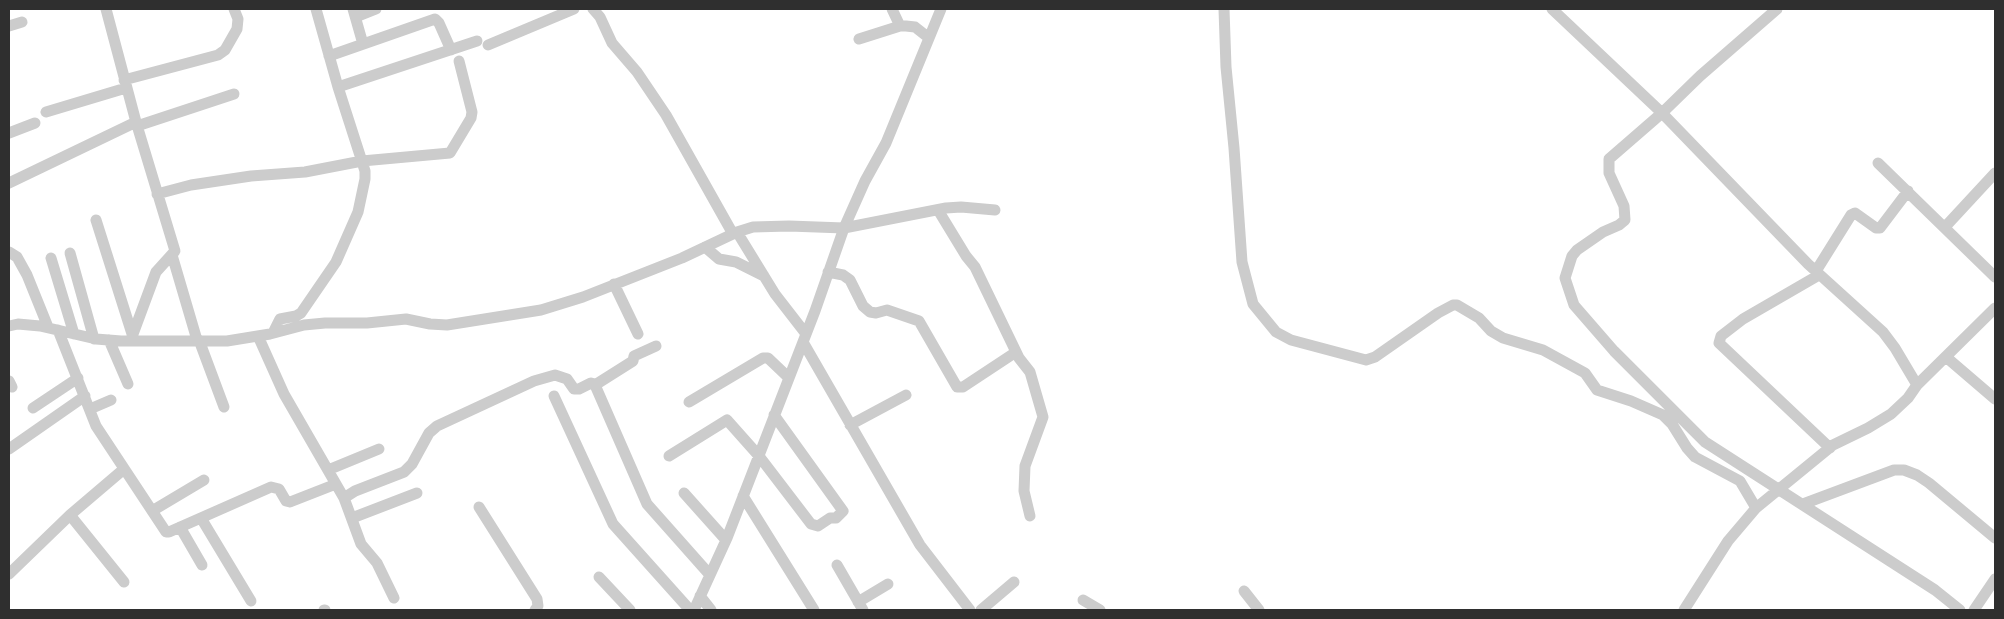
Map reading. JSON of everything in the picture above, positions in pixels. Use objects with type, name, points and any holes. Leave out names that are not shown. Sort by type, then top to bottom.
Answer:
[{"type":"street","points":[[106,9],[136,124],[175,252],[156,272],[133,337]]},
{"type":"street","points":[[46,112],[125,84],[218,55],[225,50],[237,29],[238,19],[234,9]]},
{"type":"street","points":[[273,333],[280,319],[296,316],[301,312],[338,258],[360,208],[366,175],[316,9]]},
{"type":"street","points":[[363,44],[354,13],[376,9]]},
{"type":"street","points":[[338,87],[451,50],[483,43],[574,9]]},
{"type":"street","points":[[593,9],[604,25],[612,43],[637,72],[666,115],[735,233],[804,338],[850,426],[925,552],[970,610]]},
{"type":"street","points":[[892,9],[900,26]]},
{"type":"street","points":[[554,396],[613,524],[692,610],[726,540],[789,378],[844,228],[865,181],[886,143],[941,9]]},
{"type":"street","points":[[1224,9],[1226,67],[1242,262],[1251,299],[1267,322],[1280,334],[1292,340],[1366,360],[1375,357],[1438,313],[1453,304],[1457,305],[1477,317],[1491,331],[1503,338],[1542,350],[1585,372],[1597,390],[1631,401],[1663,415],[1672,424],[1690,452],[1704,462],[1731,474],[1740,481],[1756,508]]},
{"type":"street","points":[[1552,9],[1662,114],[1818,273],[1883,332],[1917,385]]},
{"type":"street","points":[[1777,9],[1694,82],[1662,114],[1609,159],[1609,173],[1624,206],[1625,220],[1623,223],[1603,232],[1574,252],[1565,275],[1565,283],[1570,298],[1580,313],[1614,351],[1698,435],[1727,456],[1780,488],[1935,590],[1960,610]]},
{"type":"street","points":[[329,56],[435,19],[439,23],[451,50]]},
{"type":"street","points":[[9,26],[22,22]]},
{"type":"street","points":[[859,39],[900,26],[915,28],[929,38]]},
{"type":"street","points":[[157,194],[201,184],[251,176],[305,172],[362,161],[450,152],[472,112],[459,61]]},
{"type":"street","points":[[9,184],[136,124],[234,94]]},
{"type":"street","points":[[9,133],[36,123]]},
{"type":"street","points":[[1878,164],[1995,277]]},
{"type":"street","points":[[1945,227],[1995,173]]},
{"type":"street","points":[[1830,448],[1719,343],[1721,336],[1743,319],[1818,273],[1851,215],[1855,213],[1876,228],[1880,228],[1908,191]]},
{"type":"street","points":[[9,326],[18,324],[53,329],[94,339],[109,340],[133,337],[227,341],[325,322],[367,323],[406,319],[447,325],[541,310],[583,297],[682,258],[735,233],[753,227],[766,225],[844,228],[961,207],[995,210]]},
{"type":"street","points":[[938,210],[966,256],[975,267],[1016,352],[1030,372],[1043,417],[1024,466],[1024,491],[1030,516]]},
{"type":"street","points":[[96,220],[133,337]]},
{"type":"street","points":[[705,247],[719,259],[736,262],[764,276]]},
{"type":"street","points":[[9,252],[17,257],[27,276],[78,378],[98,429],[166,532],[271,487],[279,489],[286,501],[290,502],[336,484]]},
{"type":"street","points":[[70,253],[94,339]]},
{"type":"street","points":[[172,256],[198,340],[224,407]]},
{"type":"street","points":[[50,258],[74,334]]},
{"type":"street","points":[[828,272],[846,277],[853,284],[863,306],[870,312],[876,313],[887,310],[919,321],[957,387],[962,387],[1016,352]]},
{"type":"street","points":[[614,284],[638,334]]},
{"type":"street","points":[[1684,610],[1728,541],[1756,508],[1830,448],[1891,414],[1908,398],[1917,385],[1995,308]]},
{"type":"street","points":[[258,336],[282,392],[344,498],[361,544],[377,563],[394,598]]},
{"type":"street","points":[[109,340],[128,384]]},
{"type":"street","points":[[344,498],[355,491],[404,472],[412,464],[429,432],[436,426],[534,380],[555,375],[567,379],[572,388],[576,389],[591,383],[595,385],[634,361],[634,356],[656,346]]},
{"type":"street","points":[[1946,357],[1995,399]]},
{"type":"street","points":[[689,402],[763,358],[768,358],[789,378]]},
{"type":"street","points":[[33,408],[78,378]]},
{"type":"street","points":[[595,385],[647,504],[710,574]]},
{"type":"street","points":[[850,426],[906,395]]},
{"type":"street","points":[[9,449],[85,396]]},
{"type":"street","points":[[90,409],[111,400]]},
{"type":"street","points":[[668,456],[727,420],[759,456],[811,524],[818,526],[830,518],[835,518],[843,513],[774,415]]},
{"type":"street","points":[[328,470],[379,449]]},
{"type":"street","points":[[9,574],[70,515],[124,469]]},
{"type":"street","points":[[1803,504],[1894,470],[1904,470],[1917,475],[1929,483],[1995,538]]},
{"type":"street","points":[[152,511],[204,480]]},
{"type":"street","points":[[684,493],[726,540]]},
{"type":"street","points":[[352,518],[417,494]]},
{"type":"street","points":[[743,496],[814,610]]},
{"type":"street","points":[[479,507],[538,599],[538,606],[534,610]]},
{"type":"street","points":[[70,515],[124,582]]},
{"type":"street","points":[[201,518],[251,601]]},
{"type":"street","points":[[180,527],[202,565]]},
{"type":"street","points":[[837,565],[860,606],[888,584]]},
{"type":"street","points":[[599,577],[630,610]]},
{"type":"street","points":[[1974,610],[1995,580]]},
{"type":"street","points":[[981,610],[1014,582]]},
{"type":"street","points":[[1244,591],[1259,610]]},
{"type":"street","points":[[700,596],[711,610]]},
{"type":"street","points":[[1083,600],[1100,610]]}]
